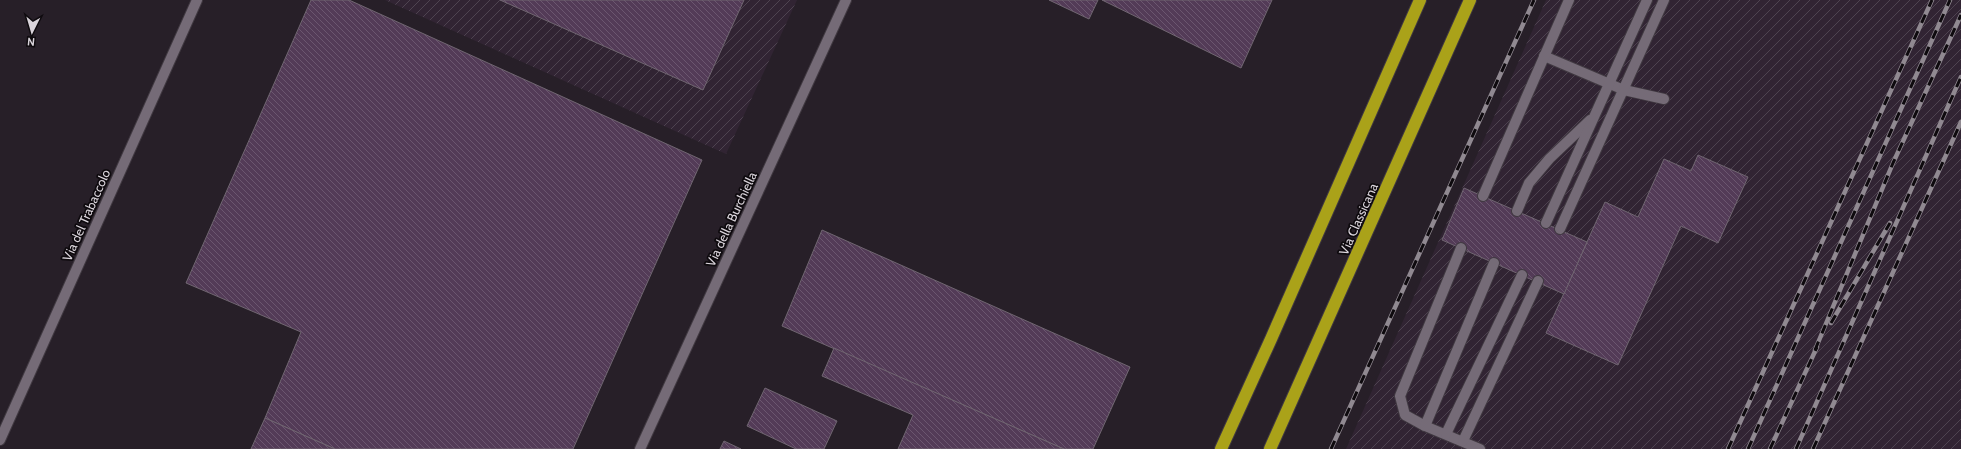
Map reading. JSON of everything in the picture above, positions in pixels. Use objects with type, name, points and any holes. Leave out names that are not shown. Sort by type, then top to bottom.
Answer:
[{"type":"highway","points":[[1221,449],[1272,339],[1420,0]]},
{"type":"highway","name":"Via Classicana","points":[[1270,449],[1470,0]]},
{"type":"street","name":"Via del Trabaccolo","points":[[0,440],[197,0]]},
{"type":"street","name":"Via della Burchiella","points":[[640,449],[846,0]]},
{"type":"street","points":[[1483,196],[1569,0]]},
{"type":"street","points":[[1546,223],[1647,0]]},
{"type":"street","points":[[1560,229],[1664,0]]},
{"type":"street","points":[[1544,56],[1624,90],[1664,99]]},
{"type":"street","points":[[1517,211],[1529,183],[1550,158],[1595,116]]},
{"type":"street","points":[[1461,248],[1400,396],[1405,416],[1480,449]]},
{"type":"street","points":[[1425,426],[1494,262]]},
{"type":"street","points":[[1446,434],[1522,275]]},
{"type":"street","points":[[1463,441],[1538,281]]},
{"type":"shaded area","points":[[385,0],[797,0],[726,154]]},
{"type":"shaded area","points":[[1546,0],[1961,0],[1961,449],[1346,449]]},
{"type":"building","points":[[311,0],[349,0],[702,160],[573,449],[335,449],[265,418],[301,332],[186,283]]},
{"type":"building","points":[[500,0],[744,0],[703,90]]},
{"type":"building","points":[[1049,0],[1098,0],[1089,19]]},
{"type":"building","points":[[1102,0],[1272,0],[1241,68]]},
{"type":"building","points":[[1698,155],[1748,177],[1718,243],[1681,226],[1618,365],[1546,333],[1605,202],[1638,217],[1664,159],[1691,171]]},
{"type":"building","points":[[1464,188],[1587,242],[1564,294],[1442,240]]},
{"type":"building","points":[[822,230],[1130,367],[1093,449],[1064,449],[782,326]]},
{"type":"building","points":[[834,348],[1064,449],[898,449],[913,415],[822,376]]},
{"type":"building","points":[[765,388],[837,421],[824,449],[796,449],[747,426]]},
{"type":"building","points":[[265,418],[335,449],[251,449]]},
{"type":"building","points":[[724,441],[741,449],[720,449]]},
{"type":"railway","points":[[1331,449],[1534,0]]},
{"type":"railway","points":[[1728,449],[1932,0]]},
{"type":"railway","points":[[1748,449],[1950,0]]},
{"type":"railway","points":[[1815,350],[1893,163],[1961,15]]},
{"type":"railway","points":[[1796,449],[1961,77]]},
{"type":"railway","points":[[1813,449],[1961,122]]},
{"type":"railway","points":[[1831,323],[1890,223]]},
{"type":"railway","points":[[1770,449],[1817,347]]}]
